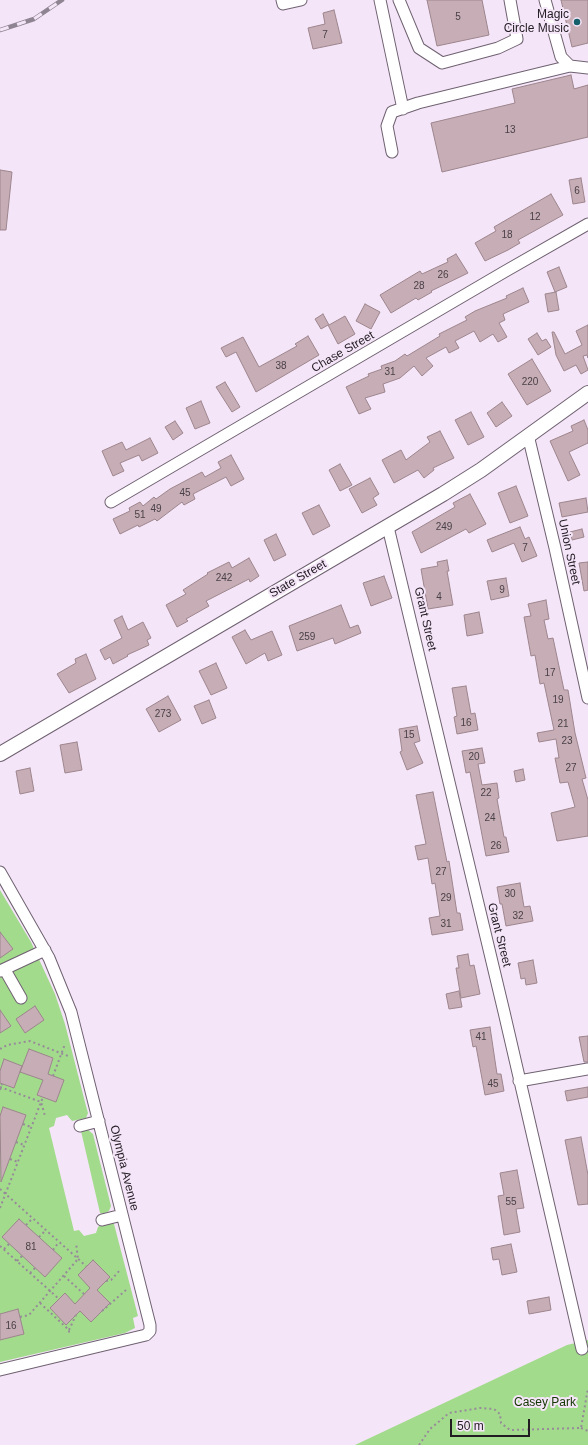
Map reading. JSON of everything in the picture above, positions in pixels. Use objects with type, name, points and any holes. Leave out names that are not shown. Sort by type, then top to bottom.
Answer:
[{"type":"main road","name":"State Street","points":[[0,754],[481,470],[588,393]]},
{"type":"street","points":[[282,0],[282,4],[301,0]]},
{"type":"street","points":[[380,0],[403,109]]},
{"type":"street","points":[[399,0],[419,48],[442,63],[498,48],[517,39],[510,0]]},
{"type":"street","points":[[545,0],[561,57],[570,66]]},
{"type":"street","points":[[392,152],[387,126],[392,112],[418,103],[570,66],[588,68]]},
{"type":"street","name":"Chase Street","points":[[111,502],[588,224]]},
{"type":"street","name":"Union Street","points":[[528,435],[550,525],[588,698]]},
{"type":"street","name":"Grant Street","points":[[388,526],[504,1012],[582,1349]]},
{"type":"street","name":"Olympia Avenue","points":[[0,1370],[146,1335],[150,1331],[150,1325],[71,1012],[45,950],[1,877]]},
{"type":"street","points":[[21,998],[2,971],[45,950]]},
{"type":"street","points":[[519,1081],[588,1068]]},
{"type":"street","points":[[80,1126],[99,1121]]},
{"type":"street","points":[[102,1220],[122,1215]]},
{"type":"path","points":[[0,1049],[7,1045],[30,1041],[68,1056]]},
{"type":"path","points":[[53,1076],[65,1044]]},
{"type":"path","points":[[0,1090],[2,1084]]},
{"type":"path","points":[[1,1087],[41,1102]]},
{"type":"path","points":[[0,1208],[43,1097]]},
{"type":"path","points":[[41,1102],[45,1116]]},
{"type":"path","points":[[23,1124],[31,1127]]},
{"type":"path","points":[[16,1142],[25,1145]]},
{"type":"path","points":[[10,1159],[18,1162]]},
{"type":"path","points":[[0,1189],[86,1266]]},
{"type":"path","points":[[26,1226],[33,1218]]},
{"type":"path","points":[[39,1237],[46,1230]]},
{"type":"path","points":[[52,1250],[60,1242]]},
{"type":"path","points":[[20,1317],[29,1315],[78,1259],[76,1243]]},
{"type":"path","points":[[4,1249],[9,1244]]},
{"type":"path","points":[[0,1246],[59,1299]]},
{"type":"path","points":[[17,1261],[22,1256]]},
{"type":"path","points":[[30,1273],[35,1268]]},
{"type":"path","points":[[106,1281],[111,1280],[121,1270]]},
{"type":"path","points":[[64,1276],[84,1294]]},
{"type":"path","points":[[102,1311],[126,1290]]},
{"type":"path","points":[[40,1303],[69,1331],[76,1315]]},
{"type":"path","points":[[581,1428],[588,1388]]},
{"type":"path","points":[[419,1445],[430,1429],[449,1413],[480,1408],[494,1409],[500,1414],[501,1423],[510,1430],[581,1428],[588,1430]]},
{"type":"green space","points":[[0,890],[31,942],[55,994],[65,1024],[88,1113],[86,1118],[72,1121],[67,1115],[56,1118],[54,1126],[49,1128],[74,1231],[79,1230],[84,1236],[96,1233],[98,1227],[102,1224],[111,1222],[114,1224],[138,1316],[133,1318],[135,1328],[125,1333],[0,1362]]},
{"type":"green space","points":[[87,1129],[93,1134],[111,1206],[109,1211],[103,1214],[100,1213],[81,1131]]},
{"type":"green space","name":"Casey Park","points":[[588,1340],[588,1445],[355,1445],[567,1345]]},
{"type":"building","points":[[427,0],[482,0],[489,35],[437,46]]},
{"type":"building","name":"Magic Circle Music","points":[[561,0],[588,0],[588,43],[572,47]]},
{"type":"building","points":[[334,10],[342,43],[313,49],[308,28],[325,24],[323,13]]},
{"type":"building","points":[[571,75],[574,89],[588,85],[588,137],[442,172],[431,123],[515,103],[512,89]]},
{"type":"building","points":[[0,170],[12,172],[6,230],[0,230]]},
{"type":"building","points":[[581,178],[585,202],[573,204],[569,180]]},
{"type":"building","points":[[551,194],[563,215],[518,240],[520,243],[485,261],[475,243],[496,231],[494,227]]},
{"type":"building","points":[[456,254],[468,273],[431,291],[432,292],[418,300],[416,298],[391,313],[380,295],[420,271],[422,274],[448,262],[447,259]]},
{"type":"building","points":[[559,267],[567,287],[555,292],[547,272]]},
{"type":"building","points":[[523,288],[529,302],[503,314],[505,320],[499,323],[507,337],[498,342],[493,334],[480,342],[474,331],[455,341],[459,348],[449,353],[446,347],[426,358],[433,366],[422,376],[414,366],[400,378],[383,384],[385,392],[365,398],[371,409],[359,414],[346,387],[369,376],[368,374],[382,369],[381,366],[395,361],[405,354],[407,356],[440,336],[439,334],[467,320],[465,317],[475,311],[507,298],[506,296]]},
{"type":"building","points":[[556,292],[559,310],[548,312],[545,294]]},
{"type":"building","points":[[365,304],[380,312],[371,329],[356,321]]},
{"type":"building","points":[[323,314],[329,325],[345,316],[355,334],[338,344],[328,325],[321,329],[315,319]]},
{"type":"building","points":[[588,325],[588,358],[587,355],[583,356],[588,370],[581,374],[576,365],[564,371],[556,355],[552,332],[554,332],[565,354],[582,345],[576,331]]},
{"type":"building","points":[[537,333],[542,341],[546,339],[551,347],[538,355],[528,339]]},
{"type":"building","points":[[308,336],[319,355],[256,392],[236,352],[226,357],[221,348],[243,337],[259,367],[297,346],[295,344]]},
{"type":"building","points":[[532,359],[551,391],[527,405],[508,374]]},
{"type":"building","points":[[225,382],[240,407],[232,412],[216,387]]},
{"type":"building","points":[[201,401],[210,423],[195,429],[186,408]]},
{"type":"building","points":[[502,402],[512,416],[496,427],[487,413]]},
{"type":"building","points":[[471,412],[484,437],[468,445],[455,420]]},
{"type":"building","points":[[584,420],[588,430],[588,443],[569,452],[580,475],[568,481],[550,441],[573,431],[571,426]]},
{"type":"building","points":[[175,421],[183,433],[173,440],[165,427]]},
{"type":"building","points":[[440,431],[454,458],[433,468],[434,470],[424,478],[418,470],[394,483],[382,460],[401,450],[406,460],[430,442],[427,437]]},
{"type":"building","points":[[150,438],[158,453],[142,461],[139,455],[120,463],[124,471],[113,476],[102,451],[122,442],[126,450]]},
{"type":"building","points":[[231,455],[244,479],[231,486],[226,477],[193,494],[195,499],[184,505],[182,502],[157,521],[155,519],[120,534],[113,519],[130,511],[129,508],[140,502],[143,506],[154,497],[156,499],[170,489],[202,472],[205,477],[221,468],[218,462]]},
{"type":"building","points":[[340,464],[352,485],[340,491],[329,470]]},
{"type":"building","points":[[370,478],[379,494],[373,498],[377,505],[362,513],[349,489]]},
{"type":"building","points":[[516,486],[528,516],[510,523],[498,493]]},
{"type":"building","points":[[470,494],[486,524],[469,533],[466,529],[421,553],[412,532],[455,507],[453,503]]},
{"type":"building","points":[[586,498],[588,512],[562,517],[559,503]]},
{"type":"building","points":[[319,505],[330,526],[313,535],[302,513]]},
{"type":"building","points":[[520,527],[525,539],[529,537],[537,556],[522,562],[514,543],[492,552],[487,540]]},
{"type":"building","points":[[582,529],[584,537],[572,540],[570,532]]},
{"type":"building","points":[[276,534],[286,555],[274,561],[264,540]]},
{"type":"building","points":[[249,558],[259,576],[250,582],[249,579],[206,601],[209,606],[186,619],[188,621],[177,627],[166,605],[186,594],[183,590],[208,574],[207,573],[229,562],[232,568]]},
{"type":"building","points":[[447,560],[449,571],[447,571],[453,605],[428,609],[421,569],[438,566],[437,562]]},
{"type":"building","points":[[588,562],[588,590],[584,591],[579,563]]},
{"type":"building","points":[[384,576],[392,598],[371,606],[363,583]]},
{"type":"building","points":[[506,578],[509,596],[491,600],[487,581]]},
{"type":"building","points":[[546,600],[549,619],[544,620],[548,639],[553,638],[564,690],[568,690],[575,733],[586,778],[582,779],[588,800],[588,836],[557,841],[551,813],[575,807],[568,782],[560,783],[555,758],[559,758],[556,739],[539,742],[537,733],[554,730],[544,683],[540,684],[535,655],[531,656],[524,617],[531,616],[528,604]]},
{"type":"building","points":[[341,605],[350,628],[358,625],[361,633],[335,644],[333,638],[297,651],[289,626]]},
{"type":"building","points":[[479,612],[483,633],[467,636],[464,615]]},
{"type":"building","points":[[122,616],[128,630],[143,622],[151,638],[147,640],[149,645],[127,655],[128,656],[113,664],[110,657],[105,660],[100,650],[122,638],[114,620]]},
{"type":"building","points":[[245,630],[251,640],[272,631],[282,655],[268,661],[265,653],[246,664],[232,637]]},
{"type":"building","points":[[86,654],[96,679],[69,693],[57,674],[76,663],[75,659]]},
{"type":"building","points":[[216,663],[227,688],[211,695],[199,671]]},
{"type":"building","points":[[466,686],[471,714],[475,713],[478,730],[457,734],[454,717],[457,716],[452,688]]},
{"type":"building","points":[[168,696],[181,720],[159,732],[146,709]]},
{"type":"building","points":[[209,700],[216,718],[202,724],[194,706]]},
{"type":"building","points":[[417,726],[420,741],[414,743],[423,763],[407,770],[400,752],[402,751],[399,729]]},
{"type":"building","points":[[77,742],[82,770],[65,773],[60,745]]},
{"type":"building","points":[[482,748],[485,763],[478,764],[482,785],[497,783],[499,798],[497,799],[504,837],[506,837],[509,852],[486,856],[470,772],[466,773],[462,751]]},
{"type":"building","points":[[30,768],[34,791],[20,794],[16,771]]},
{"type":"building","points":[[523,769],[525,780],[516,782],[514,771]]},
{"type":"building","points":[[433,792],[447,862],[449,861],[457,913],[460,913],[463,930],[432,935],[429,918],[440,916],[435,883],[432,884],[428,858],[418,860],[415,846],[426,844],[416,795]]},
{"type":"building","points":[[520,883],[524,907],[530,906],[533,921],[506,926],[497,887]]},
{"type":"building","points":[[0,932],[13,949],[0,958]]},
{"type":"building","points":[[468,954],[470,966],[474,965],[480,994],[461,998],[456,968],[459,968],[457,956]]},
{"type":"building","points":[[533,960],[537,983],[526,985],[525,978],[521,979],[518,963]]},
{"type":"building","points":[[459,991],[462,1007],[449,1009],[446,994]]},
{"type":"building","points":[[35,1006],[44,1020],[25,1033],[16,1019]]},
{"type":"building","points":[[0,1010],[11,1026],[0,1033]]},
{"type":"building","points":[[490,1027],[497,1074],[501,1074],[504,1091],[485,1095],[476,1046],[473,1047],[470,1030]]},
{"type":"building","points":[[588,1036],[588,1062],[584,1062],[579,1037]]},
{"type":"building","points":[[29,1049],[53,1058],[48,1074],[64,1080],[56,1102],[37,1095],[43,1080],[20,1072]]},
{"type":"building","points":[[4,1059],[22,1066],[14,1088],[0,1083],[0,1071]]},
{"type":"building","points":[[588,1087],[588,1097],[567,1101],[565,1091]]},
{"type":"building","points":[[3,1107],[26,1115],[1,1182],[0,1116]]},
{"type":"building","points":[[581,1137],[588,1175],[588,1204],[578,1205],[565,1140]]},
{"type":"building","points":[[517,1170],[524,1208],[516,1209],[520,1232],[504,1235],[498,1196],[504,1195],[500,1173]]},
{"type":"building","points":[[19,1219],[62,1258],[45,1277],[2,1237]]},
{"type":"building","points":[[511,1244],[517,1272],[502,1275],[499,1259],[493,1260],[491,1248]]},
{"type":"building","points":[[93,1260],[110,1277],[97,1290],[110,1303],[91,1322],[80,1311],[66,1325],[50,1308],[65,1293],[75,1304],[90,1288],[78,1275]]},
{"type":"building","points":[[549,1297],[551,1310],[529,1314],[527,1301]]},
{"type":"building","points":[[18,1309],[24,1334],[0,1340],[0,1314]]},
{"type":"railway","points":[[0,30],[34,19],[62,0]]},
{"type":"place","name":"Magic Circle Music","points":[[577,22]]}]
